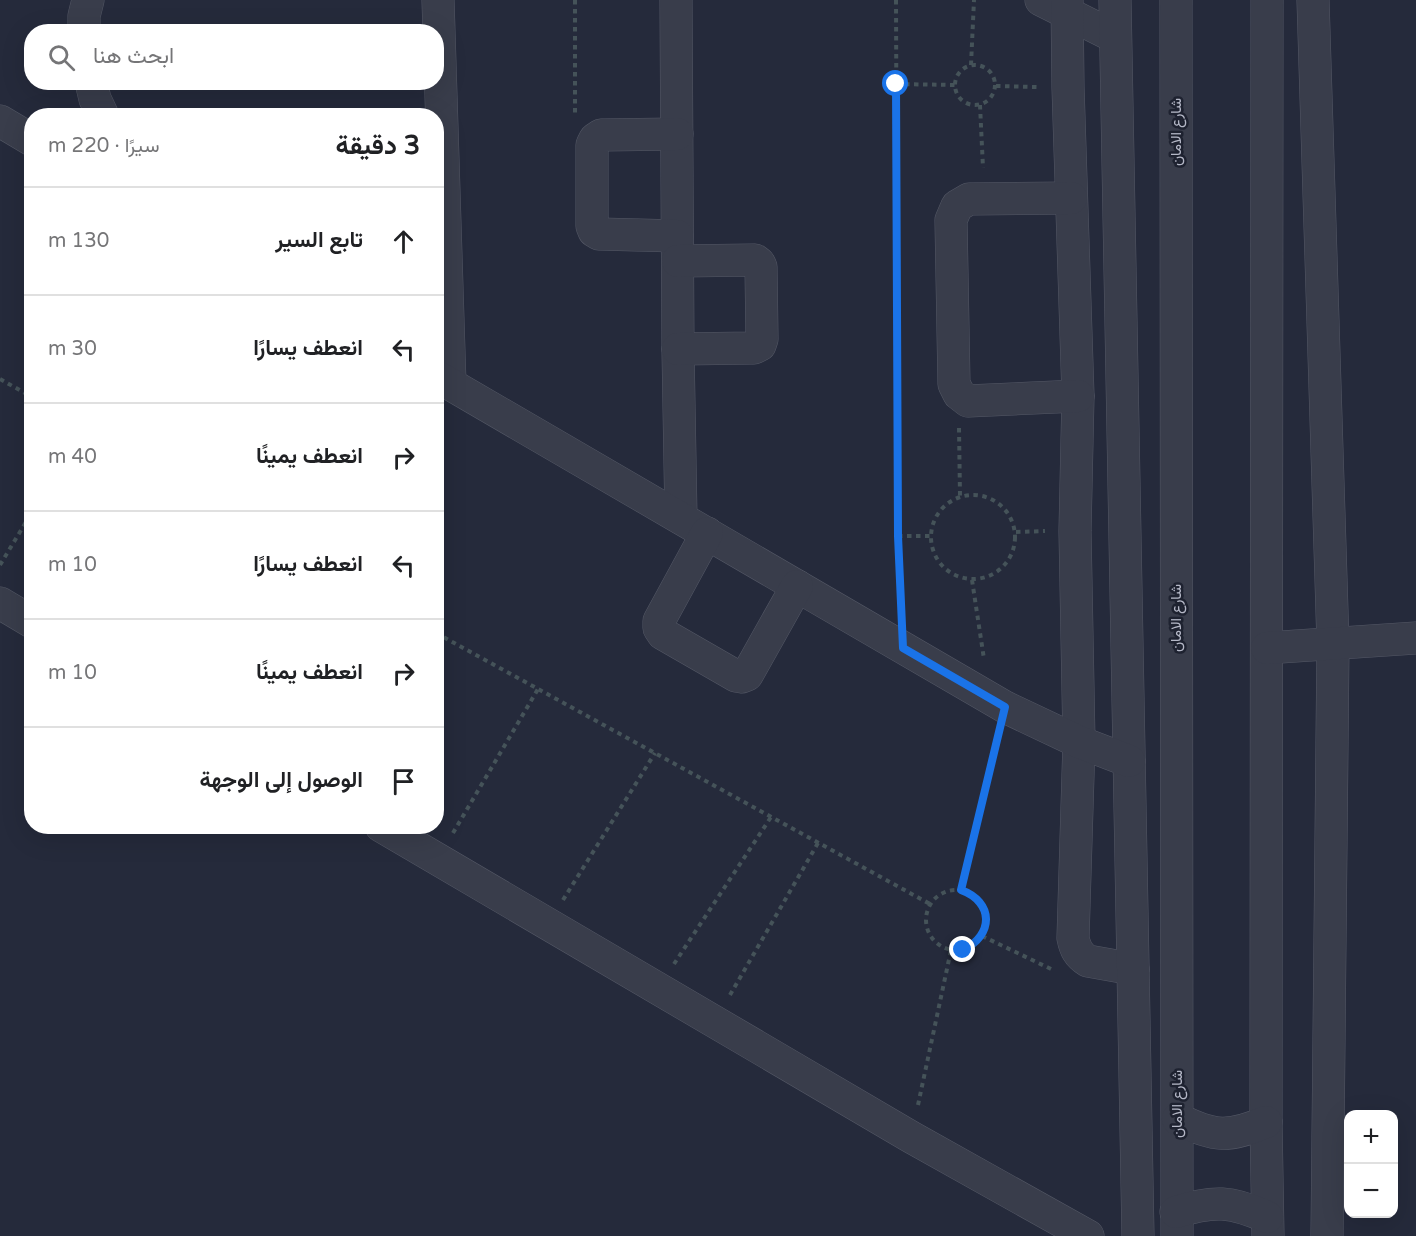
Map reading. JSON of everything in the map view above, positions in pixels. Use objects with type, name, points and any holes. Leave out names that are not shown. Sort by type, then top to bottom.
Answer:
[{"type":"street","points":[[84,24],[88,0]]},
{"type":"street","points":[[438,0],[439,24]]},
{"type":"street","points":[[676,0],[678,350],[694,526],[659,621],[659,628],[663,634],[736,676],[742,677],[747,675],[797,586]]},
{"type":"street","points":[[1115,0],[1138,1236]]},
{"type":"street","name":"شارع الامان","points":[[1176,0],[1177,1224]]},
{"type":"street","points":[[1267,0],[1266,1122],[1268,1227]]},
{"type":"street","points":[[1313,0],[1333,644],[1327,1236]]},
{"type":"street","points":[[1058,5],[1115,37]]},
{"type":"street","points":[[1058,5],[1068,87],[1078,396],[1075,531],[1079,742],[1073,938],[1081,957],[1133,969]]},
{"type":"street","points":[[93,90],[100,108]]},
{"type":"street","points":[[430,108],[436,90]]},
{"type":"street","points":[[441,90],[441,108]]},
{"type":"street","points":[[0,121],[24,135]]},
{"type":"street","points":[[677,134],[601,135],[595,139],[592,145],[592,226],[599,234],[678,249],[755,260],[759,263],[761,267],[762,339],[760,345],[754,348],[678,350]]},
{"type":"street","points":[[1071,198],[969,199],[957,206],[951,220],[954,384],[958,394],[968,401],[1078,396]]},
{"type":"street","points":[[444,381],[997,702],[1079,742],[1129,761]]},
{"type":"street","points":[[0,603],[24,617]]},
{"type":"street","points":[[1266,648],[1416,638]]},
{"type":"street","points":[[395,834],[911,1137],[1088,1236]]},
{"type":"street","points":[[1131,869],[1176,874]]},
{"type":"street","points":[[1178,1119],[1198,1130],[1221,1134],[1245,1131],[1266,1122]]},
{"type":"street","points":[[1177,1224],[1199,1205],[1223,1203],[1246,1208],[1268,1227]]},
{"type":"path","points":[[575,0],[575,128],[581,139],[592,145]]},
{"type":"path","points":[[896,0],[898,536],[903,648]]},
{"type":"path","points":[[971,65],[974,0]]},
{"type":"path","points":[[971,65],[980,65],[989,69],[994,77],[996,86],[993,94],[988,102],[980,105],[970,105],[956,94],[957,76],[971,65]]},
{"type":"path","points":[[896,84],[955,85]]},
{"type":"path","points":[[996,86],[1068,87]]},
{"type":"path","points":[[980,105],[985,198]]},
{"type":"path","points":[[0,379],[24,392]]},
{"type":"path","points":[[958,394],[960,496]]},
{"type":"path","points":[[975,494],[990,497],[1003,506],[1016,532],[1015,547],[1009,560],[1000,571],[987,578],[972,580],[959,577],[943,566],[933,550],[930,536],[933,523],[948,502],[960,496],[975,494]]},
{"type":"path","points":[[0,565],[24,525]]},
{"type":"path","points":[[898,536],[930,536]]},
{"type":"path","points":[[961,890],[997,702],[972,580]]},
{"type":"path","points":[[444,637],[930,903]]},
{"type":"path","points":[[437,859],[538,689]]},
{"type":"path","points":[[547,924],[655,753]]},
{"type":"path","points":[[657,988],[771,817]]},
{"type":"path","points":[[714,1022],[818,843]]},
{"type":"path","points":[[949,890],[961,890],[972,894],[981,902],[986,913],[986,925],[982,936],[973,945],[963,950],[951,950],[940,946],[931,938],[926,927],[925,915],[930,903],[938,895],[949,890]]},
{"type":"path","points":[[982,936],[1053,970],[1064,970],[1068,967],[1076,958],[1077,951]]},
{"type":"path","points":[[911,1137],[951,950]]},
{"type":"route","points":[[896,84],[898,536],[903,648],[1005,707],[961,890],[972,894],[981,902],[986,913],[986,925],[982,936],[973,945],[963,950]]}]
